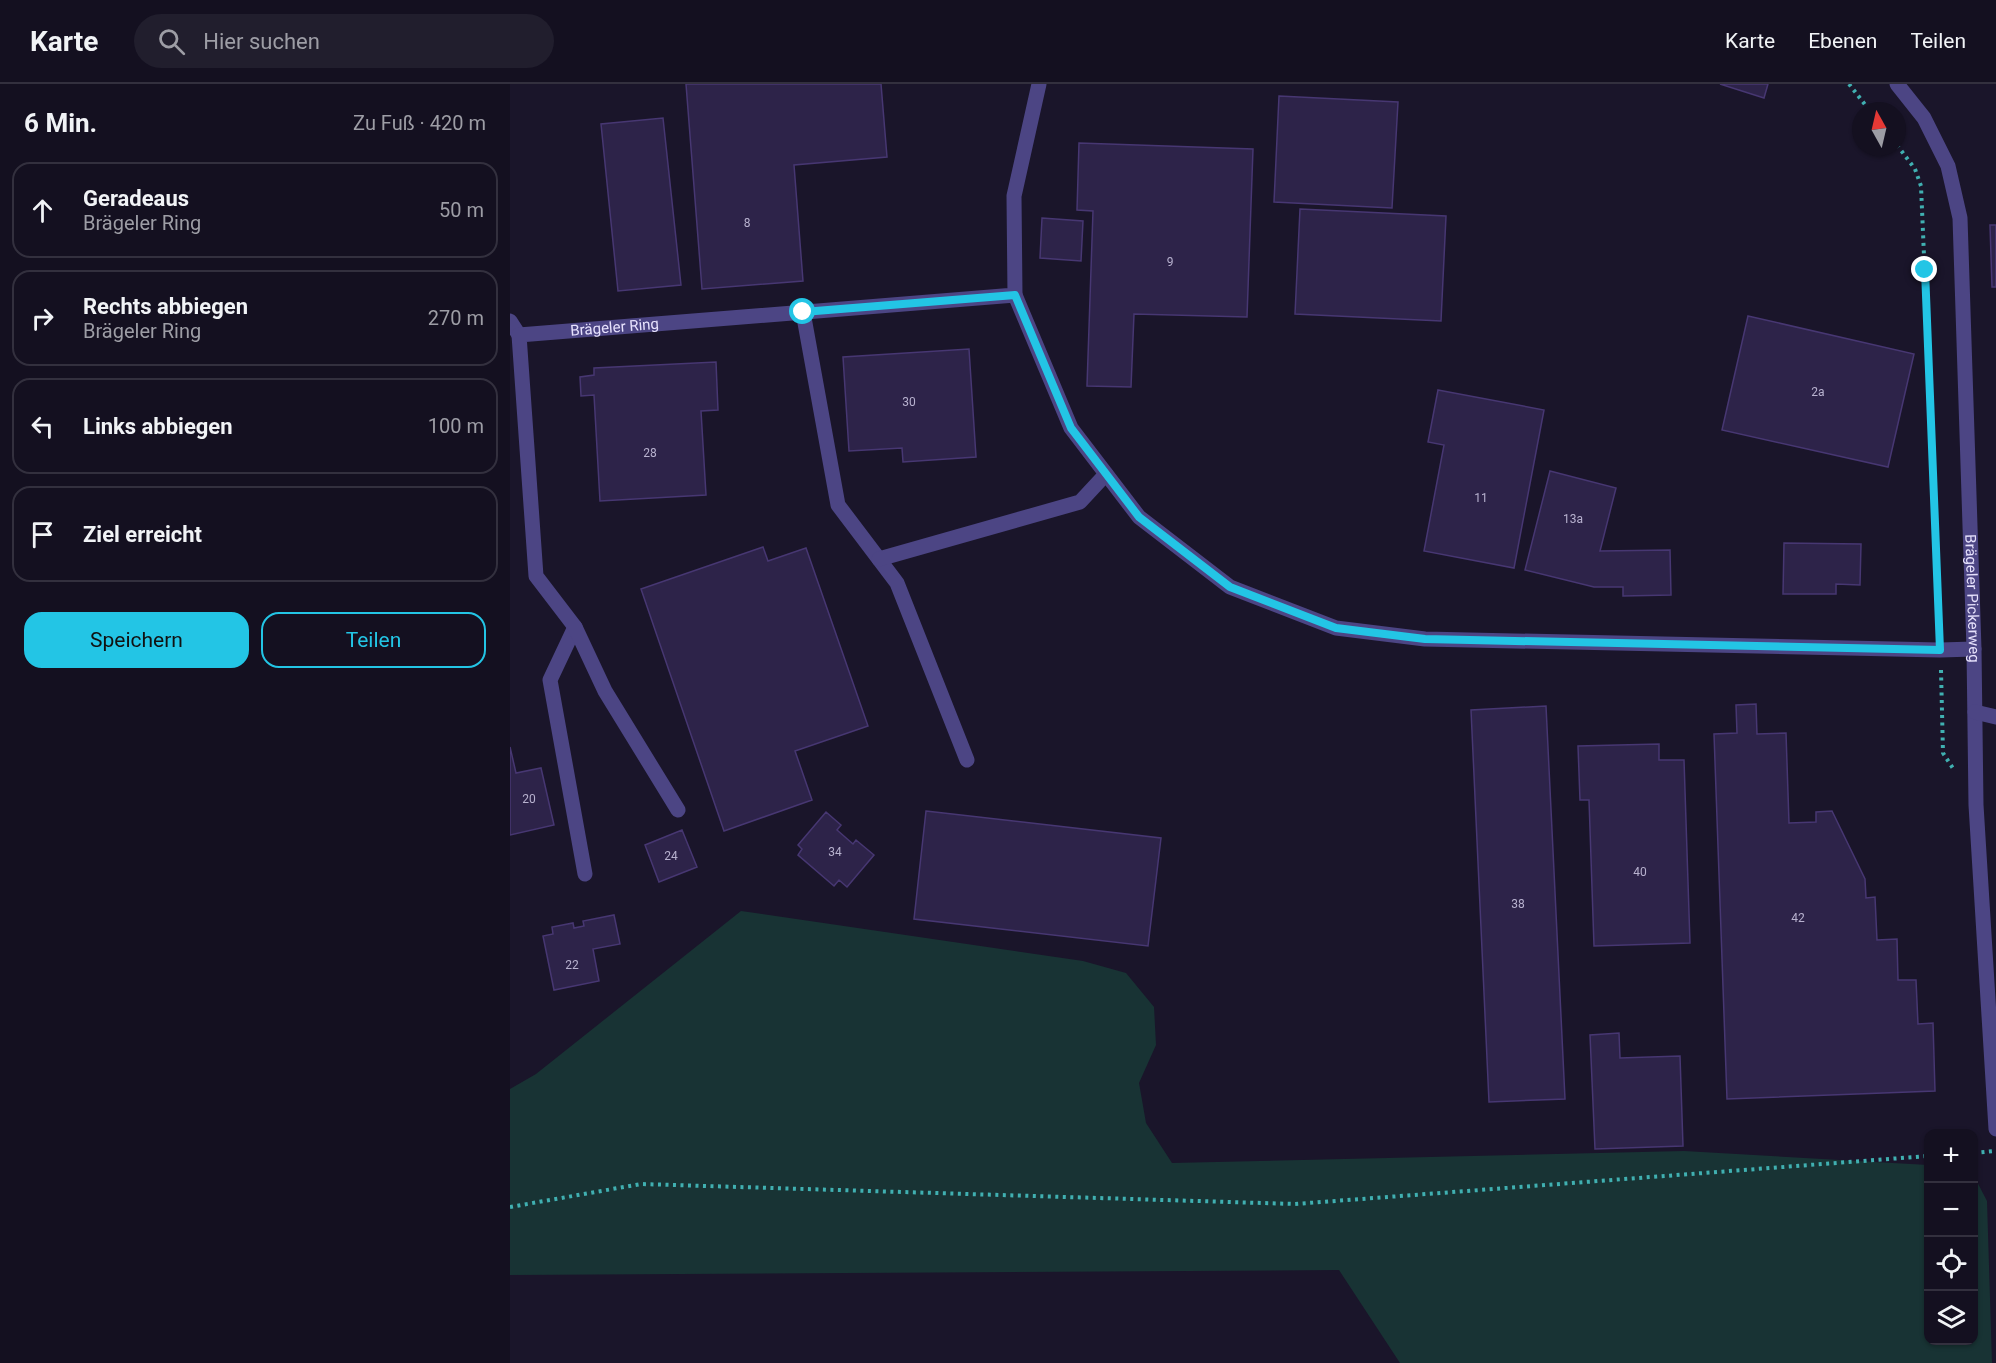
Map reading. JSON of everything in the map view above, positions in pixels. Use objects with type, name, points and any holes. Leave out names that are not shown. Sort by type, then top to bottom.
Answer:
[{"type":"street","points":[[1039,84],[1014,196],[1015,295],[1071,428],[1139,517],[1230,587],[1336,628],[1425,639],[1974,649]]},
{"type":"street","name":"Brägeler Pickerweg","points":[[1897,84],[1924,118],[1948,166],[1960,218],[1974,649],[1976,806],[1996,1129]]},
{"type":"street","name":"Brägeler Ring","points":[[519,335],[1015,295]]},
{"type":"street","points":[[803,312],[838,505],[897,583],[967,760]]},
{"type":"street","points":[[510,321],[519,335],[536,576],[575,627],[605,691],[678,810]]},
{"type":"street","points":[[879,559],[1080,502],[1107,474]]},
{"type":"street","points":[[575,627],[550,680],[585,874]]},
{"type":"street","points":[[1975,712],[1996,717]]},
{"type":"path","points":[[1849,84],[1863,102]]},
{"type":"path","points":[[1905,156],[1915,169],[1921,186],[1943,753],[1976,806]]},
{"type":"path","points":[[1978,1153],[1996,1151]]},
{"type":"path","points":[[510,1207],[641,1184],[1295,1204],[1924,1156]]},
{"type":"green space","points":[[741,911],[1083,961],[1126,973],[1154,1007],[1156,1045],[1139,1083],[1146,1123],[1172,1163],[1684,1151],[1924,1165],[1924,1345],[1978,1345],[1978,1184],[1987,1201],[1992,1363],[1400,1363],[1339,1270],[510,1275],[510,1089],[536,1074]]},
{"type":"building","points":[[686,84],[881,84],[887,157],[794,165],[803,281],[702,289]]},
{"type":"building","points":[[1720,84],[1768,84],[1764,98]]},
{"type":"building","points":[[1279,96],[1398,102],[1392,208],[1274,202]]},
{"type":"building","points":[[663,118],[681,285],[618,291],[601,124]]},
{"type":"building","points":[[1079,143],[1253,149],[1247,317],[1134,314],[1131,387],[1087,386],[1093,211],[1077,210]]},
{"type":"building","points":[[1300,209],[1446,216],[1441,321],[1295,314]]},
{"type":"building","points":[[1042,218],[1083,221],[1081,261],[1040,258]]},
{"type":"building","points":[[1990,225],[1996,225],[1996,287],[1992,287]]},
{"type":"building","points":[[1748,316],[1914,354],[1888,467],[1722,430]]},
{"type":"building","points":[[969,349],[976,457],[903,462],[902,448],[849,451],[843,357]]},
{"type":"building","points":[[716,362],[718,410],[701,411],[706,495],[600,501],[594,395],[581,396],[580,377],[594,375],[594,368]]},
{"type":"building","points":[[1438,390],[1544,410],[1514,568],[1424,551],[1444,445],[1428,442]]},
{"type":"building","points":[[1550,471],[1616,488],[1600,551],[1670,550],[1671,595],[1623,596],[1623,587],[1594,587],[1525,570]]},
{"type":"building","points":[[1784,543],[1861,544],[1860,585],[1836,584],[1836,594],[1783,594]]},
{"type":"building","points":[[763,547],[768,561],[806,548],[868,726],[795,751],[812,800],[724,831],[641,589]]},
{"type":"building","points":[[1756,704],[1757,734],[1786,733],[1789,823],[1816,822],[1816,812],[1832,811],[1865,879],[1866,898],[1875,897],[1877,940],[1897,939],[1898,980],[1916,980],[1918,1024],[1933,1023],[1935,1091],[1727,1099],[1714,734],[1737,733],[1736,705]]},
{"type":"building","points":[[1546,706],[1565,1099],[1489,1102],[1471,710]]},
{"type":"building","points":[[1659,744],[1659,760],[1684,760],[1690,943],[1594,946],[1589,800],[1580,800],[1578,746]]},
{"type":"building","points":[[510,747],[516,773],[541,768],[554,825],[510,835]]},
{"type":"building","points":[[926,811],[1161,838],[1148,946],[914,919]]},
{"type":"building","points":[[826,812],[841,825],[837,830],[853,844],[856,840],[874,855],[847,887],[839,880],[834,886],[798,855],[802,849],[798,845]]},
{"type":"building","points":[[682,830],[697,867],[659,882],[645,845]]},
{"type":"building","points":[[614,915],[620,944],[593,949],[599,981],[554,990],[543,936],[553,934],[552,927],[573,923],[574,928],[584,926],[583,921]]},
{"type":"building","points":[[1619,1033],[1620,1058],[1680,1056],[1683,1146],[1595,1149],[1590,1035]]},
{"type":"route","points":[[803,312],[1015,295],[1071,428],[1139,517],[1230,587],[1336,628],[1425,639],[1940,650],[1925,270]]}]
